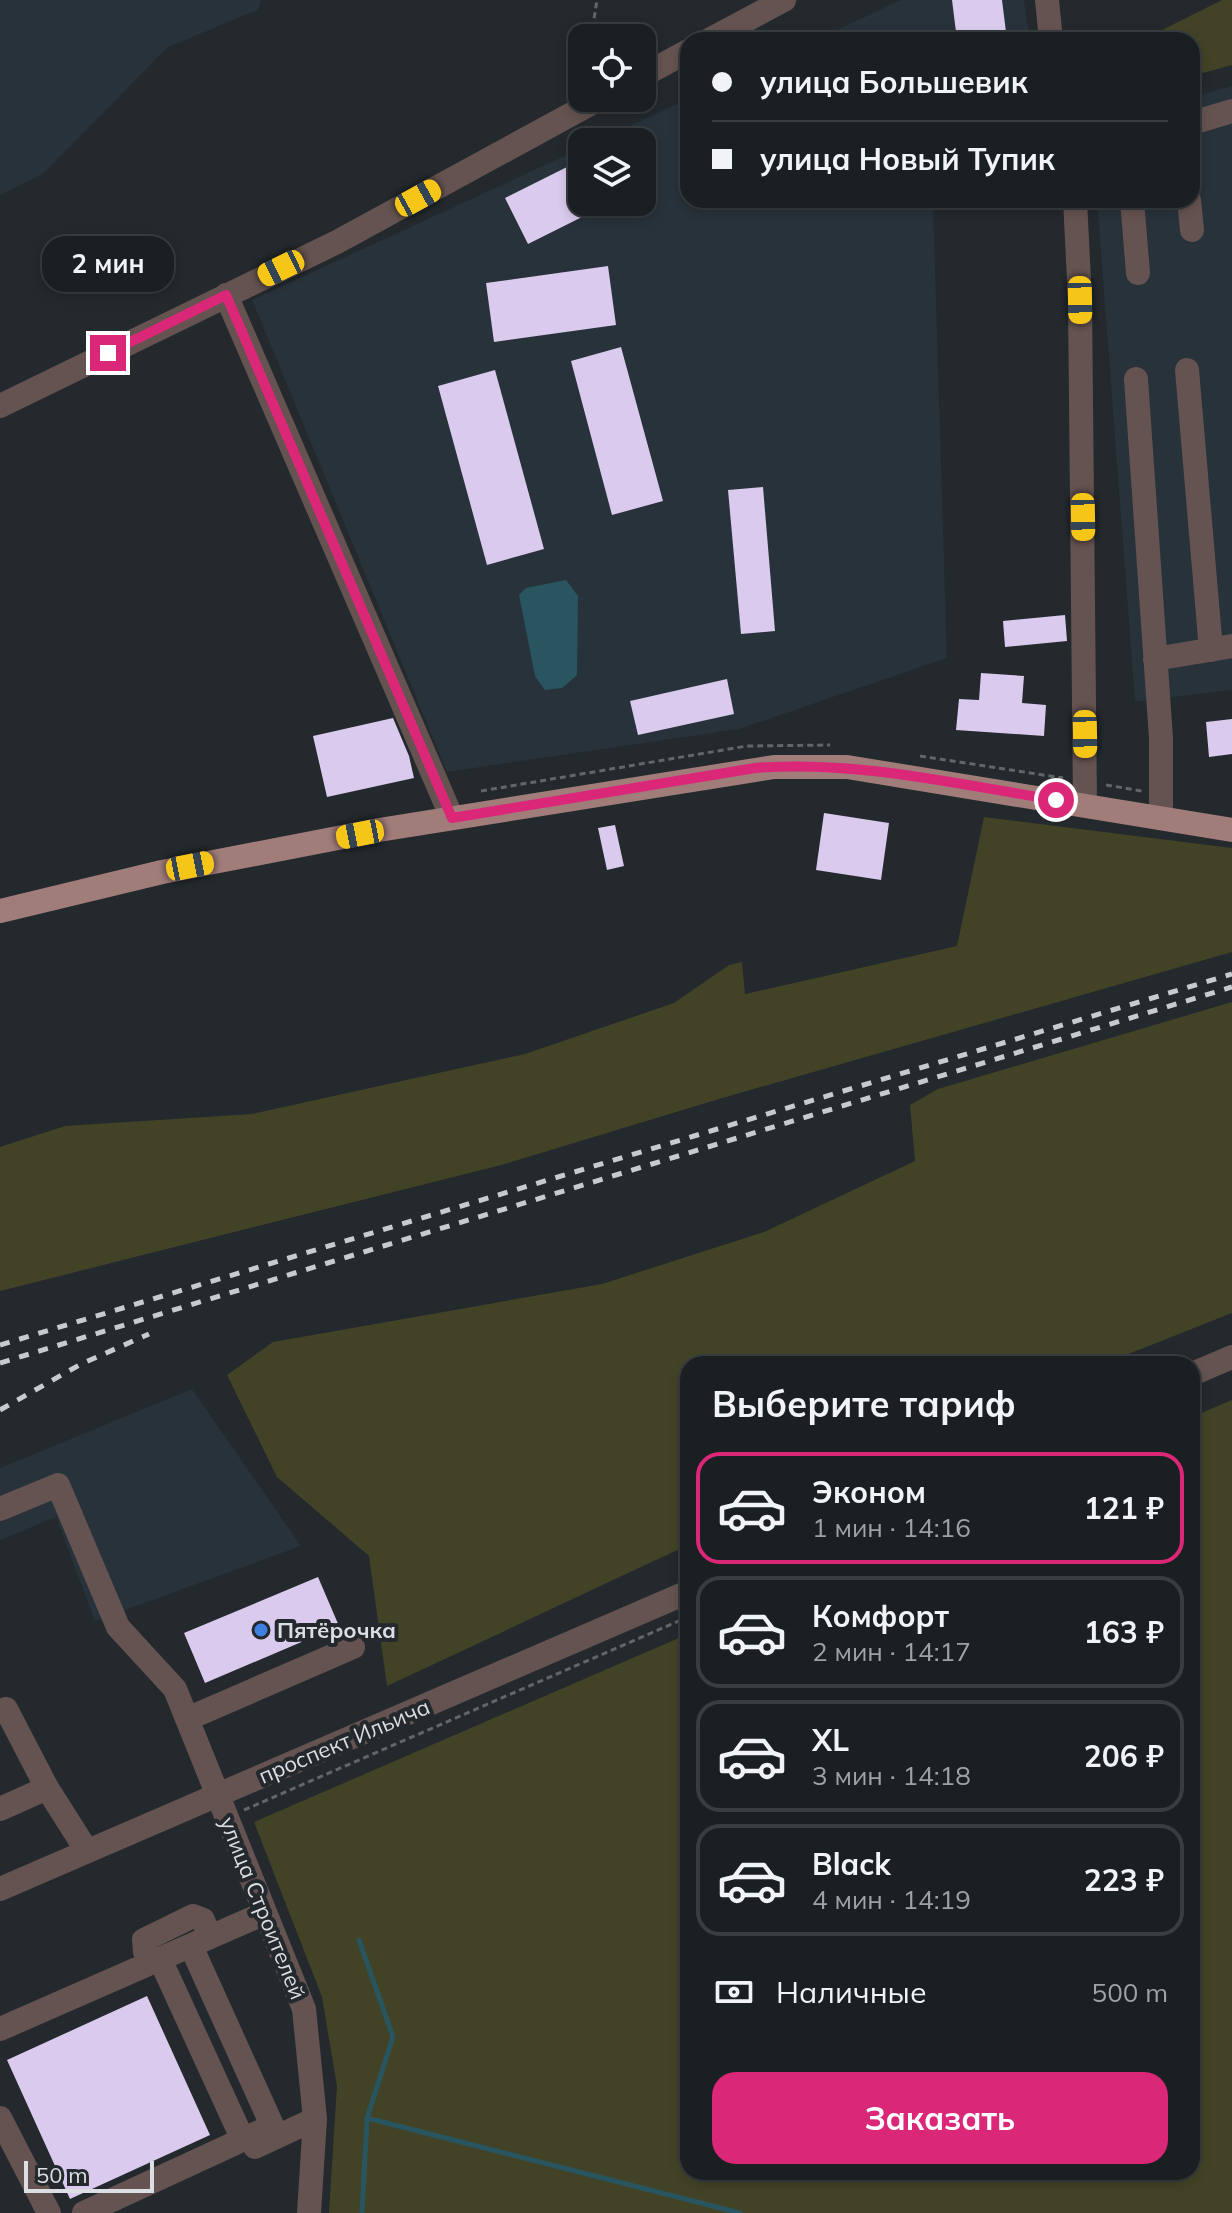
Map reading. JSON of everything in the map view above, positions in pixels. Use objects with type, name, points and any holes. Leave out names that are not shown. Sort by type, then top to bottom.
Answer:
[{"type":"main road","points":[[0,911],[162,872],[452,818],[755,768],[847,767],[1232,830]]},
{"type":"street","points":[[724,32],[784,0]]},
{"type":"street","points":[[1047,0],[1050,32]]},
{"type":"street","points":[[656,68],[680,55]]},
{"type":"street","points":[[1200,121],[1232,111]]},
{"type":"street","points":[[0,406],[337,242],[575,112]]},
{"type":"street","points":[[1075,208],[1080,300],[1085,805]]},
{"type":"street","points":[[1133,208],[1138,273]]},
{"type":"street","points":[[1190,208],[1192,230]]},
{"type":"street","points":[[226,295],[452,818]]},
{"type":"street","points":[[1155,659],[1221,648],[1187,370]]},
{"type":"street","points":[[1136,379],[1161,738],[1161,818]]},
{"type":"street","points":[[1200,1371],[1232,1357]]},
{"type":"street","name":"улица Строителей","points":[[0,1509],[58,1485],[118,1627],[175,1689],[304,2009],[315,2119],[309,2213]]},
{"type":"street","name":"проспект Ильича","points":[[0,1889],[87,1851],[222,1807],[680,1596]]},
{"type":"street","points":[[187,1719],[353,1647]]},
{"type":"street","points":[[0,1712],[6,1709],[47,1788],[87,1851]]},
{"type":"street","points":[[0,1809],[47,1788]]},
{"type":"street","points":[[200,1942],[265,1913]]},
{"type":"street","points":[[84,2213],[243,2140],[268,2128],[269,2117],[200,1942],[203,1920],[193,1916],[144,1940],[145,1952],[155,1961],[243,2140]]},
{"type":"street","points":[[0,2029],[155,1961]]},
{"type":"street","points":[[0,2118],[49,2213]]},
{"type":"street","points":[[115,2213],[315,2119]]},
{"type":"path","points":[[593,24],[597,0]]},
{"type":"path","points":[[222,1807],[680,1620]]},
{"type":"shaded area","points":[[0,0],[261,0],[258,10],[168,47],[43,174],[0,195]]},
{"type":"shaded area","points":[[901,0],[1024,0],[1029,32],[832,32]]},
{"type":"shaded area","points":[[1232,86],[1232,690],[1135,702],[1098,208],[1200,208],[1200,95]]},
{"type":"shaded area","points":[[680,103],[680,208],[933,208],[947,658],[739,729],[447,772],[252,300],[568,154],[568,216],[656,216],[656,128],[625,128]]},
{"type":"shaded area","points":[[192,1389],[301,1546],[95,1621],[56,1517],[0,1540],[0,1468]]},
{"type":"green space","points":[[1222,0],[1232,0],[1232,65],[1200,74],[1200,32],[1158,32]]},
{"type":"green space","points":[[984,817],[1232,848],[1232,952],[501,1165],[0,1291],[0,1147],[65,1126],[252,1114],[525,1054],[674,1003],[729,965],[742,962],[745,994],[957,946]]},
{"type":"green space","points":[[1232,1002],[1232,1313],[1123,1356],[680,1356],[680,1549],[387,1686],[369,1556],[277,1477],[227,1375],[273,1342],[602,1284],[764,1232],[915,1161],[910,1105],[938,1089]]},
{"type":"green space","points":[[1232,1400],[1232,2213],[329,2213],[337,2086],[322,1997],[254,1822],[680,1637],[680,2180],[1200,2180],[1200,1414]]},
{"type":"water","points":[[566,580],[578,596],[577,675],[562,688],[545,690],[535,676],[519,595],[526,588]]},
{"type":"building","points":[[952,0],[1002,0],[1006,32],[956,32]]},
{"type":"building","points":[[568,166],[568,216],[584,216],[528,244],[505,198]]},
{"type":"building","points":[[608,266],[616,325],[494,342],[486,283]]},
{"type":"building","points":[[621,347],[663,501],[612,515],[571,361]]},
{"type":"building","points":[[495,370],[544,549],[487,565],[438,386]]},
{"type":"building","points":[[763,487],[775,631],[741,634],[728,490]]},
{"type":"building","points":[[1065,615],[1067,641],[1005,647],[1003,621]]},
{"type":"building","points":[[981,673],[1024,676],[1022,703],[1046,705],[1044,736],[956,730],[959,699],[979,700]]},
{"type":"building","points":[[727,679],[734,714],[638,735],[630,701]]},
{"type":"building","points":[[393,718],[409,756],[414,778],[327,797],[313,736]]},
{"type":"building","points":[[1232,719],[1232,754],[1209,757],[1206,722]]},
{"type":"building","points":[[824,813],[889,823],[881,880],[816,870]]},
{"type":"building","points":[[615,825],[624,866],[607,870],[598,828]]},
{"type":"building","name":"Пятёрочка","points":[[318,1577],[339,1626],[205,1683],[184,1633]]},
{"type":"building","points":[[147,1996],[210,2135],[70,2199],[7,2060]]},
{"type":"waterway","points":[[359,1940],[393,2037],[367,2118],[362,2213]]},
{"type":"waterway","points":[[367,2118],[740,2213]]},
{"type":"railway","points":[[0,1345],[1232,974]]},
{"type":"railway","points":[[0,1363],[1232,987]]},
{"type":"railway","points":[[0,1410],[81,1364],[149,1334]]},
{"type":"place","name":"Пятёрочка","points":[[261,1630]]},
{"type":"route","points":[[108,353],[226,295],[452,818],[755,768],[790,766],[847,767],[1056,800]]}]
